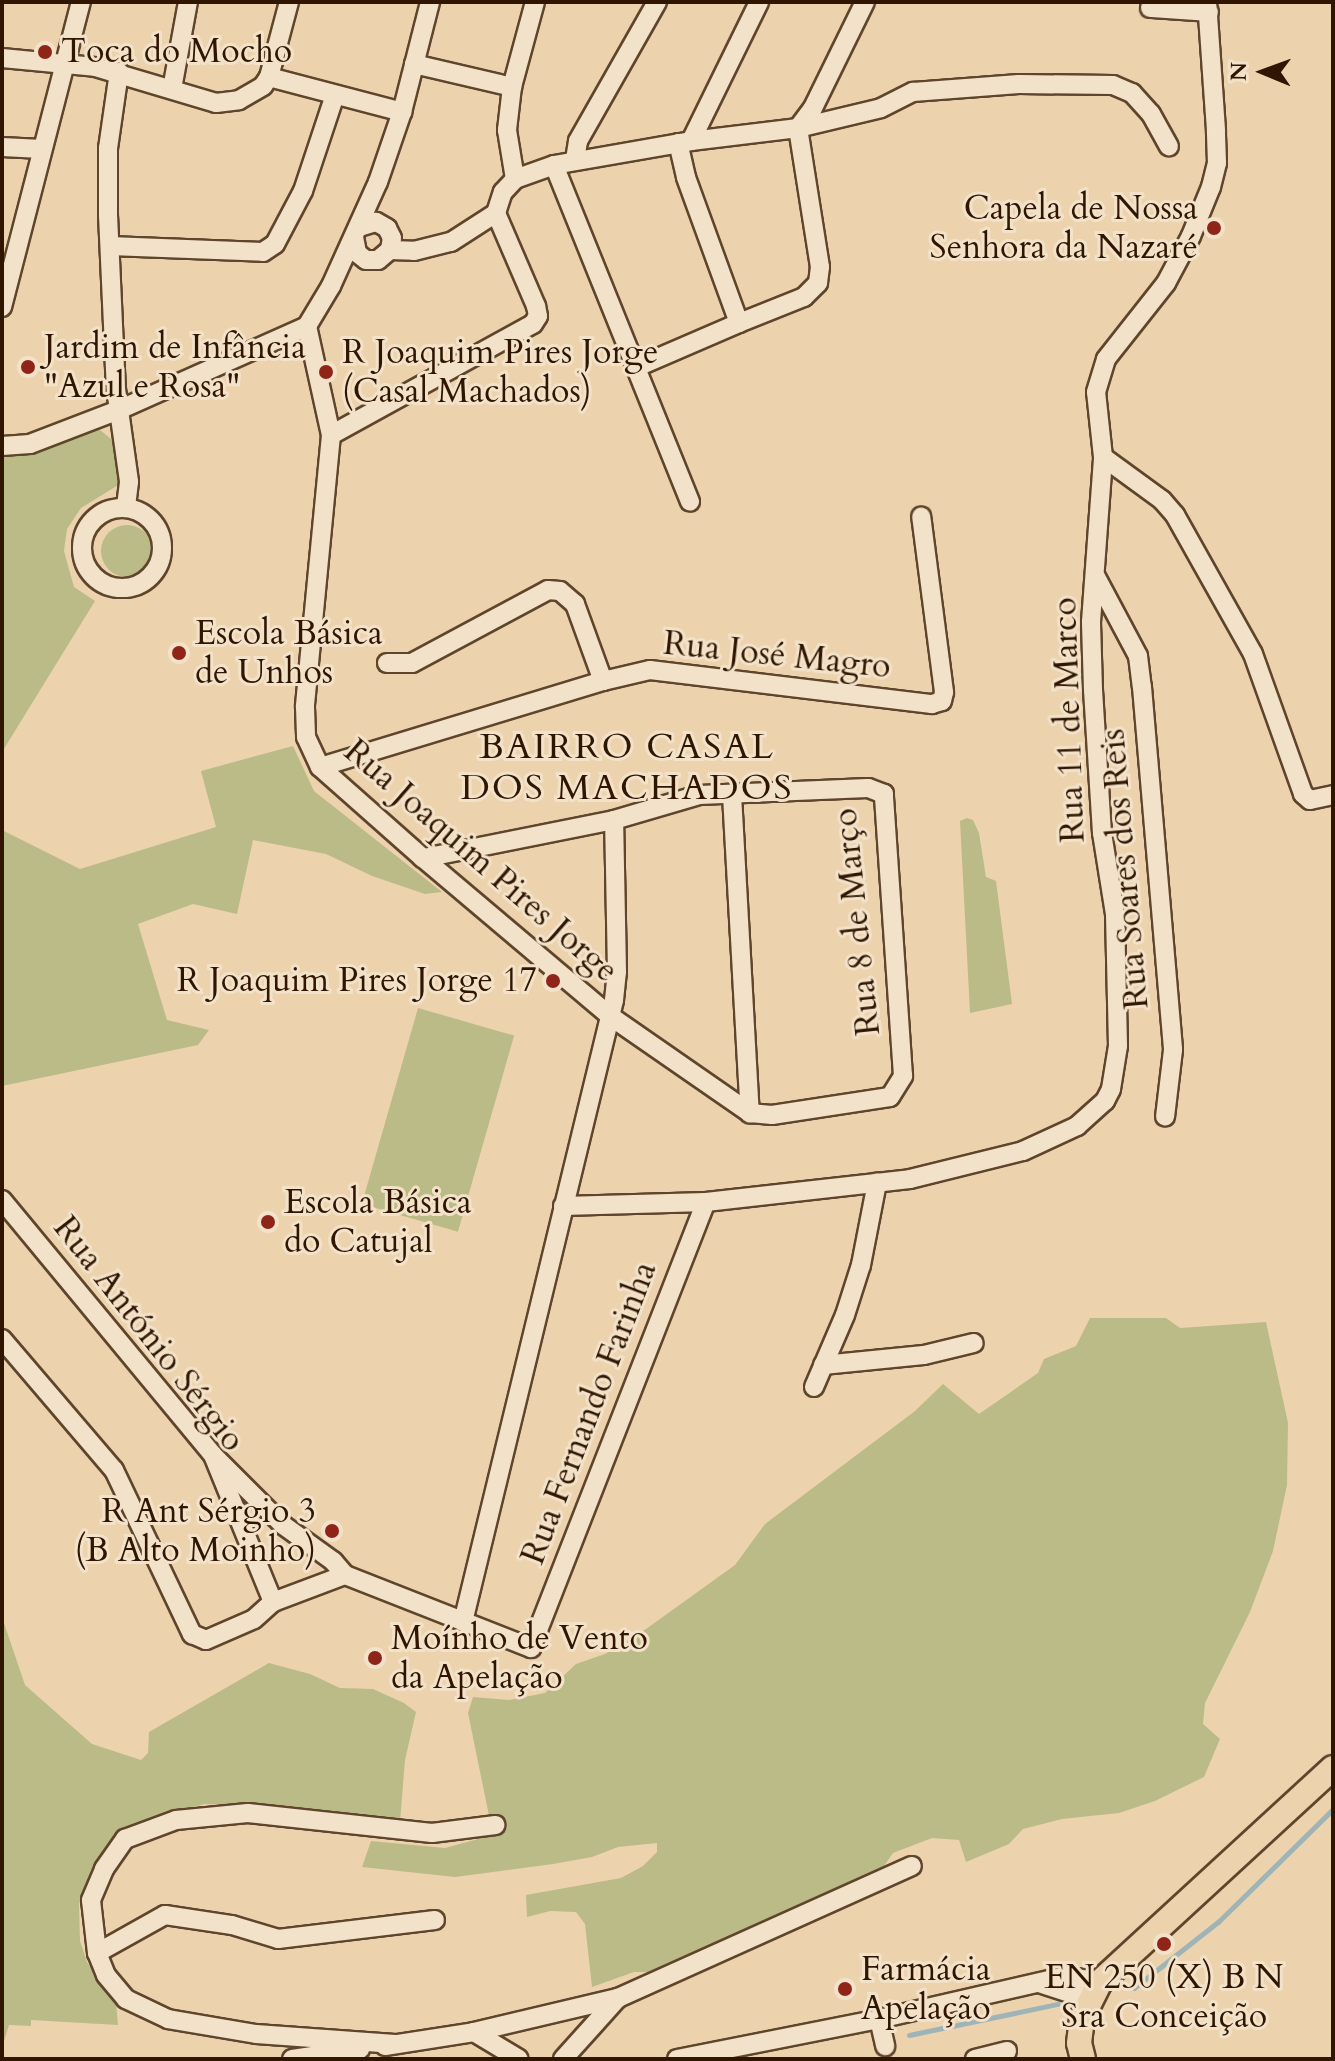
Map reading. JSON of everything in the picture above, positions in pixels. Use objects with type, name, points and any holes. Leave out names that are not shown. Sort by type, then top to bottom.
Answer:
[{"type":"main road","points":[[1083,2059],[1079,2031],[1094,1990],[1333,1768]]},
{"type":"street","points":[[2,307],[11,235],[42,149],[81,2]]},
{"type":"street","points":[[172,89],[188,2]]},
{"type":"street","points":[[2,58],[119,72],[216,103],[239,100],[263,86],[269,77],[289,2]]},
{"type":"street","points":[[2,446],[30,444],[121,409],[307,326],[331,286],[378,182],[402,112],[430,2]]},
{"type":"street","points":[[515,179],[507,130],[512,87],[535,2]]},
{"type":"street","points":[[575,160],[578,141],[657,2]]},
{"type":"street","points":[[739,323],[686,177],[684,142],[759,2]]},
{"type":"street","points":[[637,367],[804,297],[818,283],[820,267],[798,128],[813,108],[865,2]]},
{"type":"street","points":[[1150,8],[1208,7]]},
{"type":"street","name":"Rua 11 de Marco","points":[[563,1206],[706,1202],[877,1183],[964,1167],[1023,1151],[1077,1126],[1105,1101],[1111,1089],[1118,1046],[1115,914],[1095,758],[1091,622],[1103,457],[1096,392],[1106,359],[1166,283],[1191,236],[1211,187],[1217,163],[1208,7]]},
{"type":"street","points":[[414,64],[512,87]]},
{"type":"street","points":[[119,72],[108,148],[116,389],[121,409],[119,428],[127,453],[129,482],[126,508]]},
{"type":"street","points":[[269,77],[402,112]]},
{"type":"street","points":[[390,250],[414,251],[451,242],[496,213],[503,192],[515,179],[554,165],[684,142],[798,128],[881,108],[913,92],[1090,82],[1113,85],[1132,93],[1151,114],[1169,146]]},
{"type":"street","points":[[110,246],[245,254],[263,252],[275,244],[303,191],[335,95]]},
{"type":"street","points":[[2,147],[42,149]]},
{"type":"street","points":[[554,165],[690,502]]},
{"type":"street","points":[[331,286],[366,260],[383,258],[390,250],[390,233],[382,224],[378,182]]},
{"type":"street","points":[[331,435],[533,324],[538,316],[536,306],[496,213]]},
{"type":"street","points":[[366,260],[355,248],[357,232],[370,222],[382,224]]},
{"type":"street","name":"Rua Joaquim Pires Jorge","points":[[307,326],[331,435],[305,707],[306,737],[320,767],[610,1016],[750,1113]]},
{"type":"street","points":[[1103,457],[1162,500],[1175,515],[1253,654],[1303,794],[1310,800],[1333,795]]},
{"type":"street","points":[[126,508],[150,519],[162,543],[161,556],[148,579],[123,589],[98,581],[83,560],[81,547],[84,534],[101,514],[126,508]]},
{"type":"street","name":"Rua José Magro","points":[[320,767],[603,681],[650,670],[932,704],[942,701],[944,692],[921,516]]},
{"type":"street","name":"Rua Soares dos Reis","points":[[1096,577],[1138,656],[1142,687],[1173,1050],[1165,1117]]},
{"type":"street","points":[[387,663],[412,663],[548,590],[560,591],[575,604],[603,681]]},
{"type":"street","name":"Rua 8 de Março","points":[[423,858],[614,820],[699,795],[868,788],[884,794],[903,1076],[890,1097],[772,1115],[750,1113]]},
{"type":"street","points":[[732,795],[750,1113]]},
{"type":"street","points":[[610,1016],[617,972],[614,820]]},
{"type":"street","name":"Rua Joaquim Pires Jorge","points":[[463,1622],[610,1016]]},
{"type":"street","points":[[814,1387],[861,1265],[877,1183]]},
{"type":"street","name":"Rua António Sérgio","points":[[2,1200],[213,1455],[273,1602]]},
{"type":"street","name":"Rua Fernando Farinha","points":[[463,1622],[531,1648],[706,1202]]},
{"type":"street","points":[[2,1339],[114,1470],[192,1634],[206,1640],[254,1619],[273,1602],[345,1575]]},
{"type":"street","points":[[823,1365],[924,1355],[974,1343]]},
{"type":"street","points":[[213,1455],[283,1525],[333,1561],[345,1575],[463,1622]]},
{"type":"street","points":[[395,2044],[256,2034],[168,2019],[126,1999],[106,1975],[97,1953],[91,1900],[104,1869],[125,1839],[176,1820],[248,1813],[432,1833],[495,1825]]},
{"type":"street","points":[[292,2059],[474,2032],[618,1998],[912,1866]]},
{"type":"street","points":[[97,1953],[165,1915],[232,1925],[278,1939],[435,1920]]},
{"type":"street","points":[[677,2059],[879,2019],[1066,1976],[1094,1990]]},
{"type":"street","points":[[563,2059],[618,1998]]},
{"type":"street","points":[[879,2019],[885,2046]]},
{"type":"street","points":[[474,2032],[519,2059]]},
{"type":"street","points":[[975,2059],[1007,2051]]},
{"type":"green space","points":[[100,430],[116,443],[120,484],[81,508],[67,529],[64,551],[74,587],[95,601],[2,752],[2,456],[36,454],[88,431]]},
{"type":"green space","points":[[127,525],[145,533],[153,551],[145,569],[127,577],[109,569],[101,551],[109,533]]},
{"type":"green space","points":[[293,746],[314,791],[442,892],[425,894],[372,876],[326,854],[253,840],[237,914],[193,904],[138,924],[167,1020],[209,1030],[198,1045],[2,1086],[2,830],[80,869],[216,827],[201,771]]},
{"type":"green space","points":[[967,818],[973,820],[979,833],[986,877],[996,881],[1012,1004],[970,1013],[960,821]]},
{"type":"green space","points":[[418,1008],[514,1036],[458,1232],[362,1204]]},
{"type":"green space","points":[[1090,1318],[1166,1318],[1180,1328],[1266,1322],[1288,1423],[1287,1485],[1273,1551],[1250,1612],[1205,1703],[1203,1724],[1220,1739],[1204,1777],[1155,1801],[1119,1813],[1062,1819],[1023,1829],[1009,1844],[966,1862],[959,1840],[932,1838],[893,1853],[884,1866],[648,1972],[634,1972],[592,1987],[585,1924],[576,1912],[550,1911],[527,1917],[526,1895],[621,1878],[643,1866],[657,1852],[657,1843],[618,1847],[592,1857],[553,1864],[455,1877],[362,1867],[371,1841],[445,1848],[493,1835],[468,1713],[473,1697],[509,1700],[545,1693],[576,1664],[605,1654],[646,1629],[735,1565],[765,1524],[915,1411],[943,1384],[979,1414],[1038,1373],[1044,1359],[1076,1346]]},
{"type":"green space","points":[[2,1617],[25,1685],[92,1744],[141,1760],[148,1753],[149,1732],[269,1663],[310,1674],[340,1688],[373,1689],[404,1703],[416,1712],[405,1760],[400,1822],[246,1805],[205,1804],[163,1814],[134,1826],[119,1835],[91,1870],[79,1904],[80,1941],[87,1962],[116,2002],[118,2025],[31,2020],[31,2026],[9,2025],[2,2048]]},
{"type":"waterway","points":[[1134,1988],[1218,1922],[1333,1809]]},
{"type":"waterway","points":[[909,2035],[1058,2004]]},
{"type":"place","name":"Toca do Mocho","points":[[45,52]]},
{"type":"place","name":"Capela de Nossa Senhora da Nazaré","points":[[1214,228]]},
{"type":"place","name":"Jardim de Infância \"Azul e Rosa\"","points":[[28,367]]},
{"type":"place","name":"R Joaquim Pires Jorge (Casal Machados)","points":[[326,372]]},
{"type":"place","name":"Escola Básica de Unhos","points":[[179,653]]},
{"type":"place","name":"R Joaquim Pires Jorge 17","points":[[553,981]]},
{"type":"place","name":"Escola Básica do Catujal","points":[[268,1222]]},
{"type":"place","name":"R Ant Sérgio 3 (B Alto Moinho)","points":[[332,1531]]},
{"type":"place","name":"Moínho de Vento da Apelação","points":[[375,1658]]},
{"type":"place","name":"EN 250 (X) B N Sra Conceição","points":[[1164,1944]]},
{"type":"place","name":"Farmácia Apelação","points":[[845,1989]]},
{"type":"district","name":"BAIRRO CASAL DOS MACHADOS","points":[[627,766]]}]
